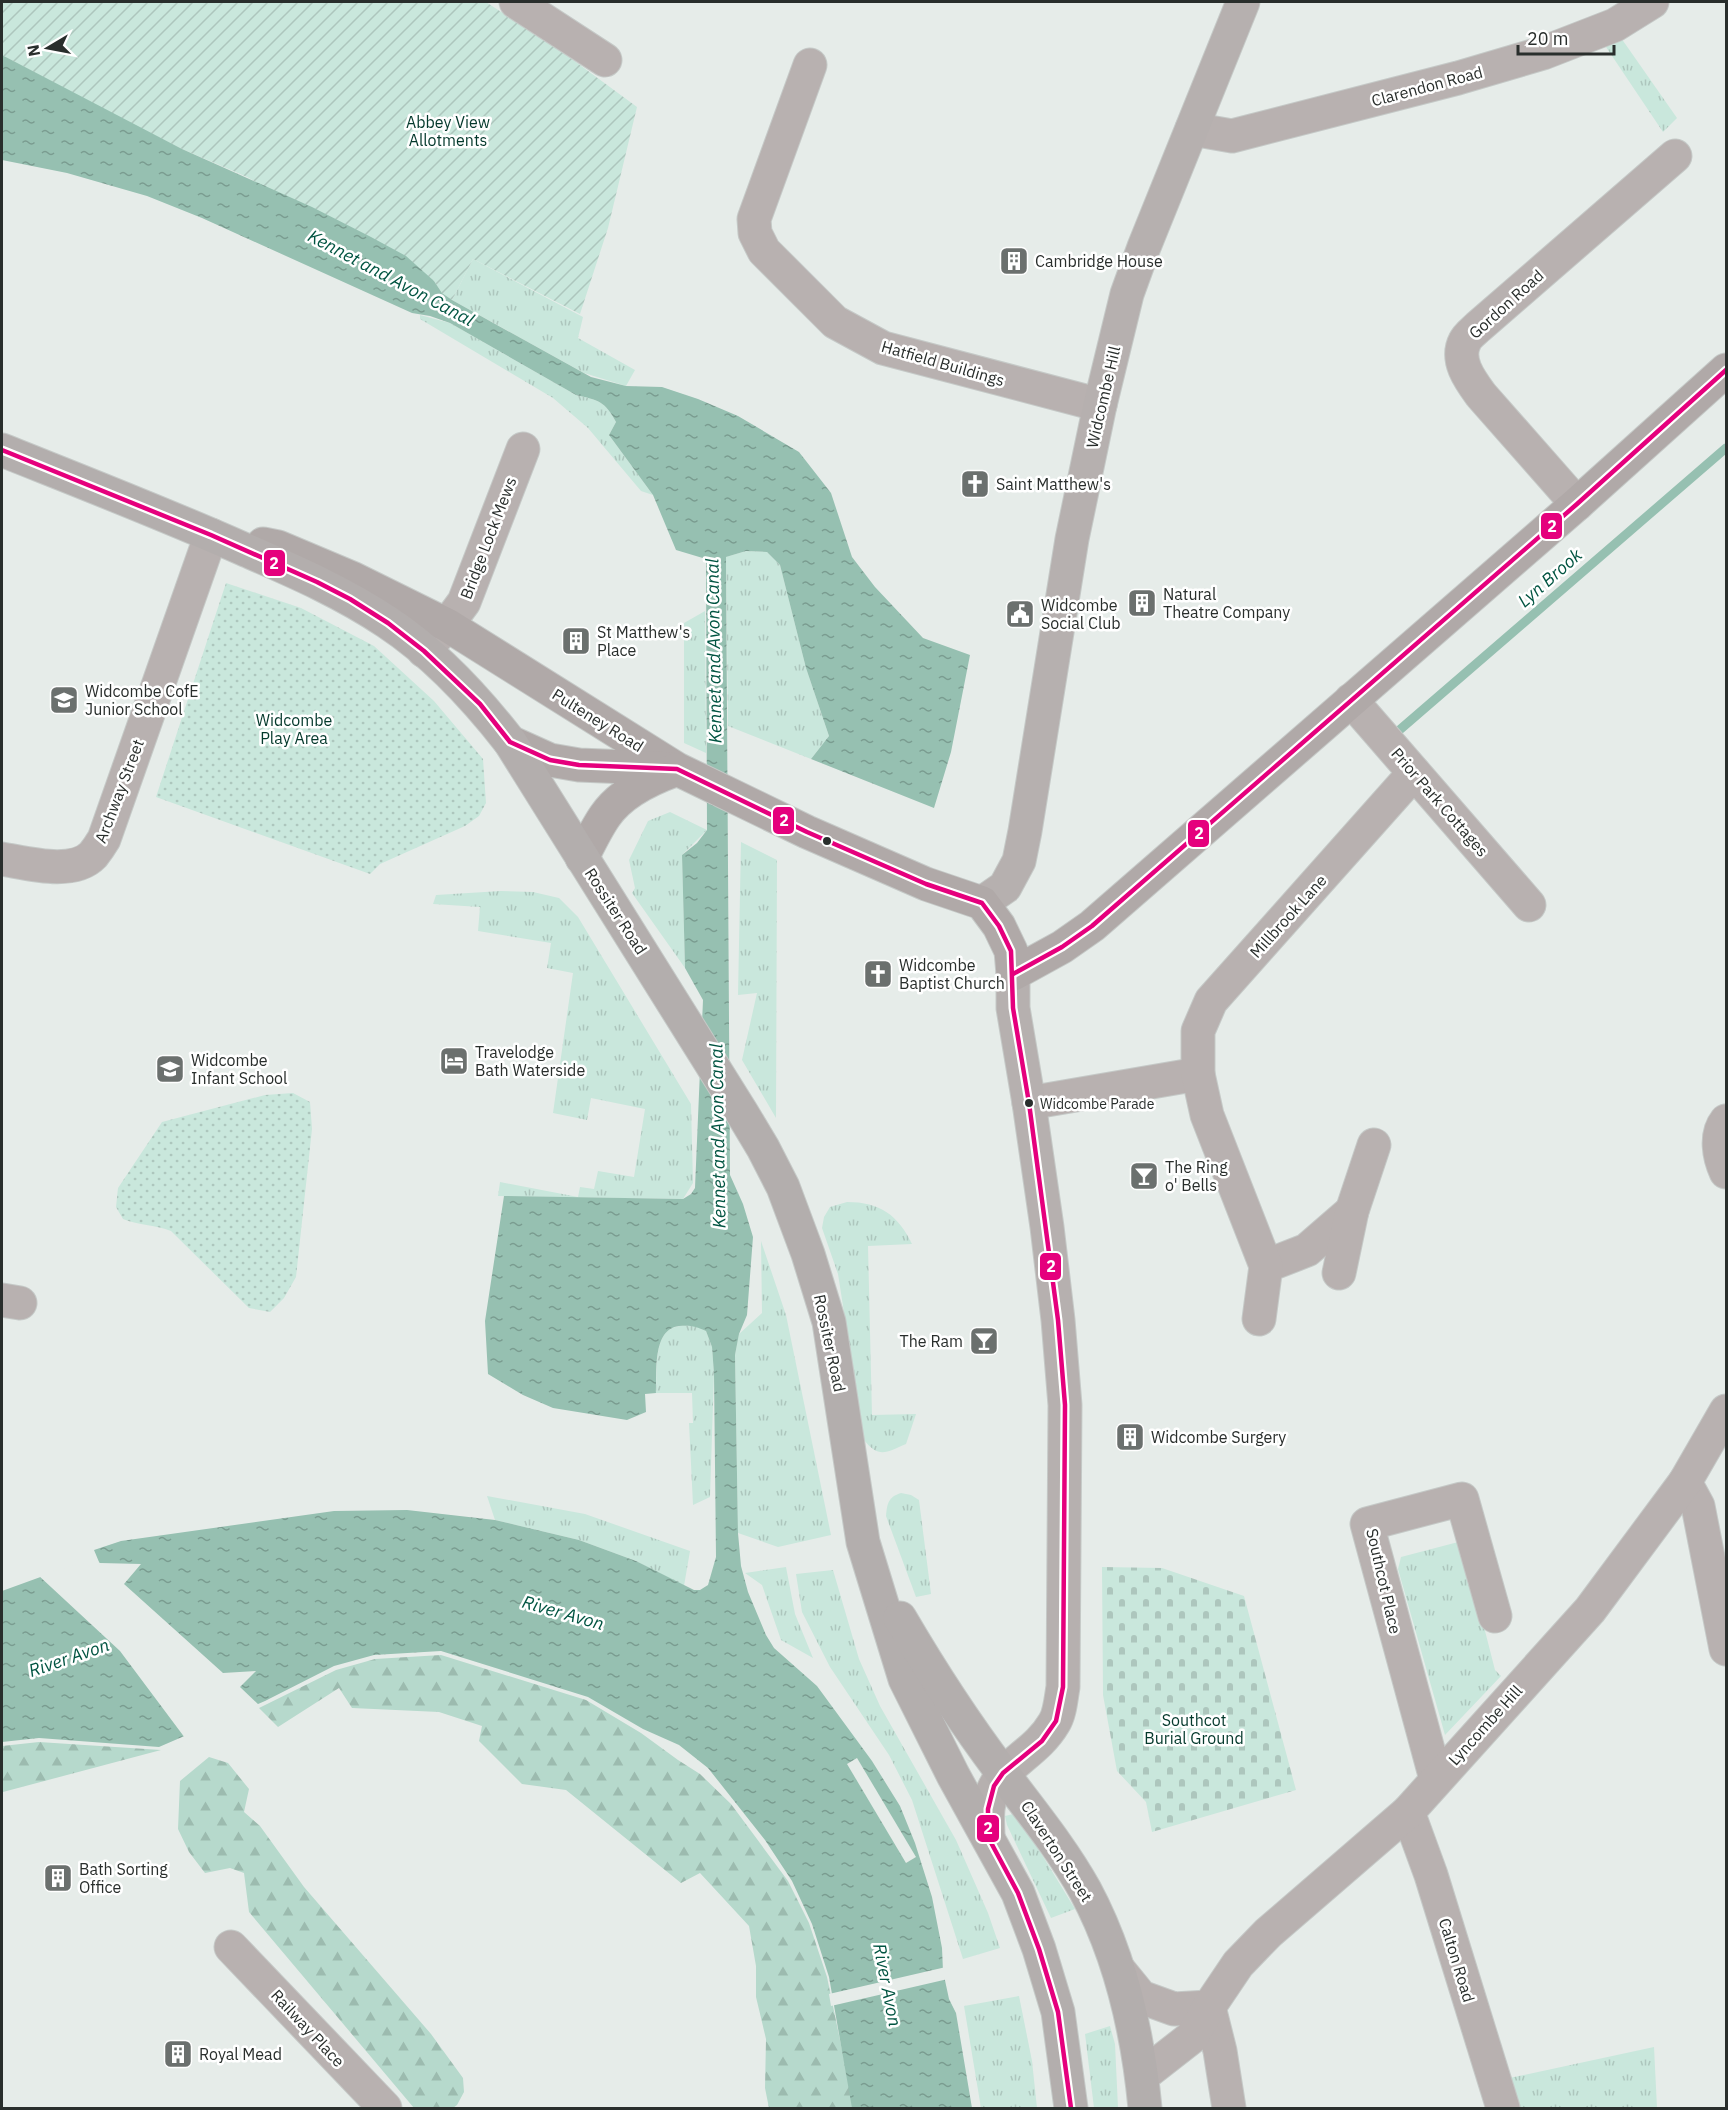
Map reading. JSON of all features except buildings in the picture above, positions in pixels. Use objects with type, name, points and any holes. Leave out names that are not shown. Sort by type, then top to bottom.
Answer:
[{"type":"highway","name":"Pulteney Road","points":[[2,450],[211,535],[317,582],[388,623],[424,651]]},
{"type":"highway","name":"Rossiter Road","points":[[424,651],[480,704],[510,742],[742,1113],[783,1187],[808,1254],[829,1322],[863,1542],[905,1679],[953,1775],[1018,1893],[1039,1949],[1058,2012],[1071,2109]]},
{"type":"highway","name":"Claverton Street","points":[[870,1565],[928,1665],[1003,1773],[1051,1834],[1085,1890],[1101,1923],[1119,1970],[1133,2025],[1145,2109]]},
{"type":"main road","points":[[982,903],[999,926],[1011,951],[1013,974],[1062,947],[1092,927],[1577,504],[1726,370]]},
{"type":"main road","name":"Pulteney Road","points":[[211,535],[278,547],[354,579],[447,625],[685,773],[807,832],[926,884],[982,903]]},
{"type":"main road","points":[[510,742],[550,760],[579,765],[685,773]]},
{"type":"main road","points":[[582,858],[606,815],[620,801],[656,777],[685,773]]},
{"type":"street","points":[[516,2],[605,60]]},
{"type":"street","name":"Widcombe Hill","points":[[982,903],[1005,887],[1019,861],[1072,539],[1100,405],[1127,294],[1243,2]]},
{"type":"street","name":"Clarendon Road","points":[[1192,129],[1232,136],[1458,78],[1543,53],[1616,25],[1652,2]]},
{"type":"street","name":"Hatfield Buildings","points":[[810,65],[754,219],[755,233],[764,251],[835,322],[884,348],[1100,405]]},
{"type":"street","name":"Gordon Road","points":[[1577,504],[1468,377],[1462,358],[1464,342],[1478,327],[1675,156]]},
{"type":"street","name":"Bridge Lock Mews","points":[[424,651],[464,602],[523,449]]},
{"type":"street","name":"Archway Street","points":[[2,859],[56,867],[75,865],[92,857],[104,839],[211,535]]},
{"type":"street","name":"Prior Park Cottages","points":[[1351,700],[1529,905]]},
{"type":"street","name":"Millbrook Lane","points":[[1266,1266],[1207,1115],[1198,1074],[1198,1031],[1211,1001],[1414,773]]},
{"type":"street","points":[[988,1837],[988,1809],[994,1786],[1003,1773],[1042,1741],[1056,1721],[1063,1687],[1065,1405],[1058,1320],[1029,1103],[1013,1008],[1013,974]]},
{"type":"street","points":[[1029,1103],[1198,1074]]},
{"type":"street","points":[[1726,1121],[1722,1127],[1719,1157],[1726,1172]]},
{"type":"street","points":[[1339,1273],[1352,1211],[1374,1145]]},
{"type":"street","points":[[1259,1319],[1266,1266],[1308,1250],[1352,1211]]},
{"type":"street","name":"Lyncombe Hill","points":[[1142,2076],[1192,2037],[1238,1964],[1268,1933],[1408,1812],[1590,1610],[1685,1482],[1726,1411]]},
{"type":"street","points":[[1685,1482],[1698,1506],[1726,1649]]},
{"type":"street","name":"Southcot Place","points":[[1436,1779],[1367,1524],[1462,1499],[1495,1616]]},
{"type":"street","name":"Calton Road","points":[[1408,1812],[1431,1875],[1503,2109]]},
{"type":"street","name":"Railway Place","points":[[231,1947],[385,2109]]},
{"type":"street","points":[[1119,1970],[1141,1997],[1174,2009],[1209,2007],[1220,2051],[1229,2109]]},
{"type":"green space","name":"Abbey View Allotments","points":[[2,2],[486,2],[565,54],[637,107],[608,228],[580,314],[473,259],[452,300],[442,293],[434,281],[247,177],[182,149],[2,55]]},
{"type":"green space","points":[[1619,35],[1677,118],[1663,132],[1604,44]]},
{"type":"green space","points":[[473,259],[583,317],[578,338],[635,370],[626,386],[584,373],[452,300]]},
{"type":"green space","points":[[420,315],[450,323],[576,395],[600,402],[616,422],[609,435],[653,495],[641,491],[588,428],[553,398],[420,319]]},
{"type":"green space","points":[[746,551],[767,552],[780,565],[806,668],[829,736],[811,759],[728,726],[726,557]]},
{"type":"green space","name":"Widcombe Play Area","points":[[226,583],[301,608],[374,646],[434,701],[483,759],[486,803],[479,816],[465,826],[380,864],[370,874],[156,797]]},
{"type":"green space","points":[[705,611],[706,753],[684,743],[684,623]]},
{"type":"green space","points":[[670,812],[707,830],[682,855],[685,968],[632,893],[635,888],[629,860],[648,821]]},
{"type":"green space","points":[[741,842],[777,860],[776,1118],[742,1060],[757,993],[738,995]]},
{"type":"green space","points":[[501,891],[533,892],[559,898],[578,917],[691,1104],[693,1183],[683,1199],[498,1196],[500,1182],[578,1197],[580,1187],[594,1189],[598,1171],[634,1177],[645,1109],[591,1098],[587,1120],[553,1113],[573,973],[547,968],[551,943],[478,931],[480,907],[433,904],[436,895]]},
{"type":"green space","points":[[293,1093],[310,1102],[312,1129],[296,1277],[284,1298],[270,1312],[249,1308],[171,1231],[123,1219],[116,1207],[118,1188],[162,1122],[265,1095]]},
{"type":"green space","points":[[847,1202],[869,1204],[887,1212],[901,1225],[912,1244],[868,1246],[872,1415],[916,1414],[906,1444],[884,1452],[874,1450],[864,1440],[838,1274],[822,1228],[824,1217],[830,1207]]},
{"type":"green space","points":[[761,1241],[786,1315],[831,1535],[778,1547],[738,1533],[735,1355],[739,1334],[762,1313]]},
{"type":"green space","points":[[695,1325],[706,1331],[712,1347],[714,1374],[710,1497],[693,1505],[689,1423],[693,1423],[692,1393],[656,1393],[658,1355],[663,1337],[675,1327]]},
{"type":"green space","points":[[901,1493],[919,1500],[931,1594],[916,1597],[886,1516],[889,1501]]},
{"type":"green space","points":[[487,1496],[585,1514],[690,1551],[684,1586],[636,1561],[579,1540],[495,1520]]},
{"type":"green space","points":[[1462,1541],[1495,1670],[1501,1676],[1445,1735],[1398,1569],[1401,1557]]},
{"type":"green space","points":[[786,1567],[795,1614],[813,1658],[781,1640],[762,1585],[745,1573]]},
{"type":"green space","name":"Southcot Burial Ground","points":[[1102,1567],[1162,1568],[1244,1596],[1296,1790],[1152,1832],[1146,1802],[1117,1771],[1103,1695]]},
{"type":"green space","points":[[833,1570],[859,1659],[880,1706],[956,1840],[988,1913],[1000,1948],[963,1959],[912,1800],[889,1755],[830,1667],[802,1612],[796,1574]]},
{"type":"green space","points":[[441,1655],[586,1700],[641,1733],[700,1774],[731,1804],[788,1881],[809,1923],[827,1977],[854,2108],[769,2108],[765,2088],[766,2039],[756,1997],[756,1966],[749,1926],[700,1873],[681,1883],[566,1790],[522,1784],[479,1741],[482,1726],[439,1712],[352,1708],[339,1688],[278,1727],[259,1708],[336,1670],[375,1659]]},
{"type":"green space","points":[[39,1742],[161,1750],[3,1792],[2,1746]]},
{"type":"green space","points":[[209,1757],[228,1763],[249,1789],[244,1812],[260,1826],[304,1887],[431,2034],[463,2078],[464,2092],[453,2108],[414,2108],[249,1912],[244,1873],[230,1868],[205,1873],[189,1852],[178,1829],[180,1781]]},
{"type":"green space","points":[[1013,1814],[1019,1817],[1075,1909],[1051,1918],[1007,1825],[1005,1816]]},
{"type":"green space","points":[[1019,1996],[1032,2061],[1037,2108],[981,2108],[964,2006]]},
{"type":"green space","points":[[1110,2026],[1115,2044],[1118,2108],[1094,2108],[1085,2034]]},
{"type":"green space","points":[[1654,2047],[1657,2108],[1517,2108],[1505,2079]]},
{"type":"water","points":[[2,55],[182,149],[312,207],[406,256],[434,281],[442,293],[452,300],[591,377],[626,386],[662,387],[698,399],[738,416],[799,452],[831,493],[852,557],[875,587],[923,638],[970,655],[951,752],[934,808],[811,759],[829,736],[806,668],[780,565],[767,552],[746,551],[726,557],[730,1175],[743,1204],[753,1237],[747,1315],[739,1334],[735,1355],[738,1533],[741,1566],[748,1592],[774,1648],[817,1686],[872,1761],[900,1806],[915,1843],[932,1897],[942,1948],[943,1971],[949,1999],[956,2013],[972,2108],[852,2108],[829,1977],[812,1924],[792,1881],[765,1840],[708,1768],[679,1745],[643,1729],[588,1697],[441,1651],[374,1655],[334,1666],[265,1701],[159,1747],[39,1738],[2,1742],[2,1591],[46,1575],[99,1562],[94,1550],[121,1541],[334,1511],[407,1510],[495,1520],[579,1540],[636,1561],[694,1590],[700,1590],[708,1585],[716,1557],[714,1374],[712,1347],[706,1331],[693,1326],[679,1326],[670,1329],[664,1335],[658,1354],[656,1393],[645,1394],[646,1412],[627,1420],[553,1408],[523,1395],[488,1374],[485,1321],[504,1196],[683,1199],[695,1188],[703,1000],[685,968],[682,855],[697,843],[707,830],[706,559],[676,550],[653,495],[609,435],[616,422],[600,402],[576,395],[450,323],[412,313],[202,218],[147,196],[67,173],[2,160]]},
{"type":"pier","points":[[94,1558],[100,1563],[141,1564],[124,1584],[223,1673],[256,1671],[240,1687],[260,1706],[185,1738],[120,1651],[38,1575],[95,1560]]},
{"type":"pier","points":[[857,1758],[916,1857],[906,1863],[847,1764]]},
{"type":"pier","points":[[946,1967],[948,1979],[831,2006],[829,1994]]},
{"type":"waterway","name":"Lyn Brook","points":[[1396,733],[1726,448]]},
{"type":"transit line","name":"2","points":[[1013,974],[1062,947],[1092,926],[1577,504],[1726,370]]},
{"type":"transit line","name":"2","points":[[2,450],[211,535],[350,599],[388,623],[424,651],[480,704],[510,742],[550,760],[579,765],[677,769],[807,832],[926,884],[982,903],[999,926],[1011,951],[1013,1008],[1029,1103],[1058,1320],[1065,1405],[1063,1687],[1056,1721],[1042,1741],[1003,1773],[994,1786],[988,1809],[988,1837],[1018,1893],[1039,1949],[1058,2012],[1071,2108]]},
{"type":"place","name":"Cambridge House","points":[[1014,261]]},
{"type":"place","name":"Saint Matthew's","points":[[975,484]]},
{"type":"place","name":"Natural Theatre Company","points":[[1142,603]]},
{"type":"place","name":"Widcombe Social Club","points":[[1020,614]]},
{"type":"place","name":"St Matthew's Place","points":[[576,641]]},
{"type":"place","name":"Widcombe CofE Junior School","points":[[64,700]]},
{"type":"place","name":"Widcombe Baptist Church","points":[[878,974]]},
{"type":"place","name":"Travelodge Bath Waterside","points":[[454,1061]]},
{"type":"place","name":"Widcombe Infant School","points":[[170,1069]]},
{"type":"place","name":"Widcombe Parade","points":[[1029,1103]]},
{"type":"place","name":"The Ring o' Bells","points":[[1144,1176]]},
{"type":"place","name":"The Ram","points":[[984,1341]]},
{"type":"place","name":"Widcombe Surgery","points":[[1130,1437]]},
{"type":"place","name":"Bath Sorting Office","points":[[58,1878]]},
{"type":"place","name":"Royal Mead","points":[[178,2054]]},
{"type":"water label","name":"Kennet and Avon Canal","points":[[391,278]]},
{"type":"water label","name":"Kennet and Avon Canal","points":[[714,651]]},
{"type":"water label","name":"Kennet and Avon Canal","points":[[718,1136]]},
{"type":"water label","name":"River Avon","points":[[563,1613]]},
{"type":"water label","name":"River Avon","points":[[69,1658]]},
{"type":"water label","name":"River Avon","points":[[887,1985]]}]
